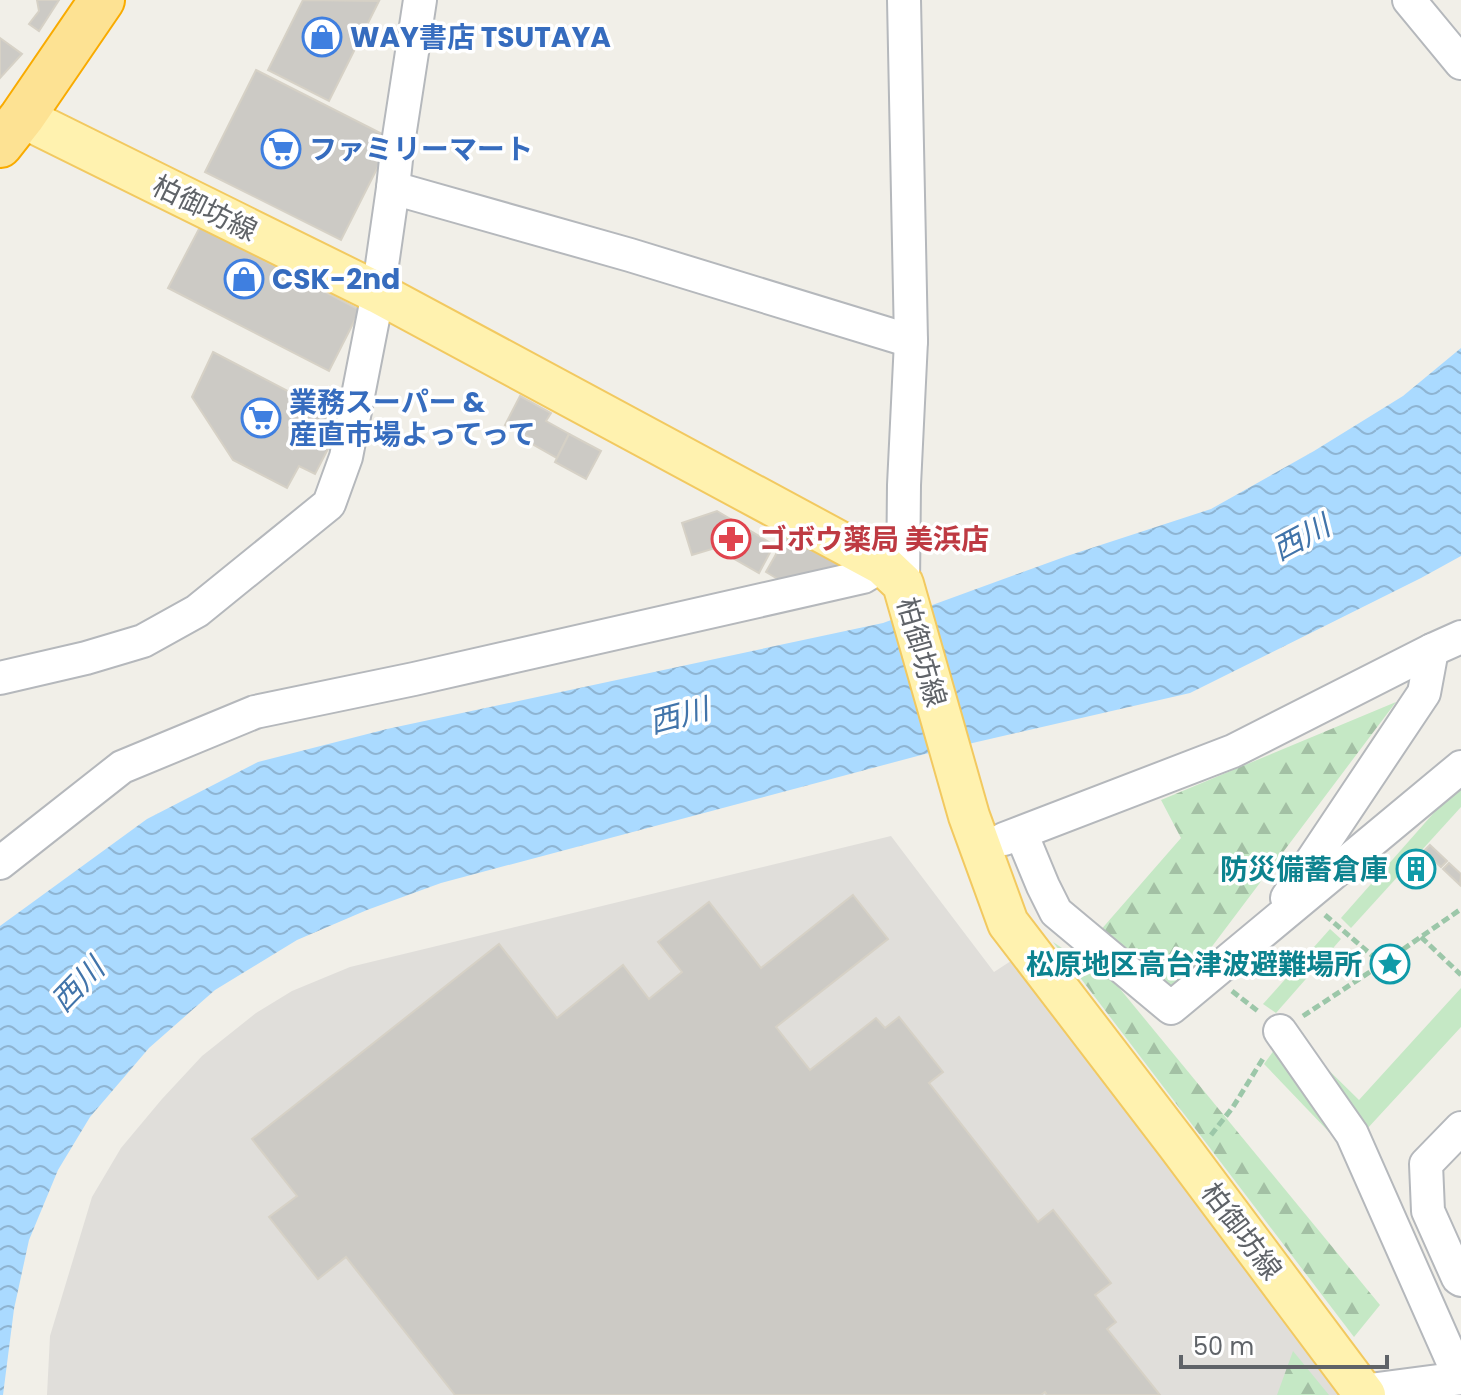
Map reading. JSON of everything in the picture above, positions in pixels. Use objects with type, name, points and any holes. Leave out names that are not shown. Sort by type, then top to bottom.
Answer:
[{"type":"highway","points":[[7,122],[102,0]]},
{"type":"main road","name":"柏御坊線","points":[[7,122],[378,293],[893,574],[975,832],[1008,923],[1363,1393]]},
{"type":"street","points":[[0,678],[143,641],[197,611],[329,504],[346,457],[378,293],[420,0]]},
{"type":"street","points":[[0,863],[122,767],[255,712],[863,577],[893,574],[904,485],[911,341],[904,0]]},
{"type":"street","points":[[1409,0],[1461,63]]},
{"type":"street","points":[[393,188],[630,255],[911,341]]},
{"type":"street","points":[[975,832],[1021,833],[1233,751],[1446,643]]},
{"type":"street","points":[[1267,928],[1424,693],[1446,643]]},
{"type":"street","points":[[1021,833],[1056,912],[1171,1008],[1461,767]]},
{"type":"street","points":[[1272,1035],[1352,1134],[1461,1378],[1363,1393]]},
{"type":"street","points":[[1461,1128],[1426,1164],[1428,1211],[1461,1280]]},
{"type":"path","points":[[1209,1137],[1233,1107],[1272,1035],[1461,909]]},
{"type":"path","points":[[1325,915],[1382,964]]},
{"type":"path","points":[[1421,937],[1461,975]]},
{"type":"path","points":[[1222,984],[1272,1035]]},
{"type":"shaded area","points":[[891,836],[994,972],[1014,959],[1346,1395],[47,1395],[50,1336],[92,1197],[121,1148],[162,1099],[202,1056],[256,1013],[292,991],[350,967]]},
{"type":"green space","points":[[1396,702],[1177,993],[1099,932],[1181,838],[1161,800]]},
{"type":"green space","points":[[1461,782],[1461,807],[1351,928],[1341,918]]},
{"type":"green space","points":[[1330,929],[1341,939],[1276,1013],[1263,1004]]},
{"type":"green space","points":[[1053,942],[1116,984],[1380,1305],[1354,1337]]},
{"type":"green space","points":[[1461,988],[1461,1027],[1366,1130],[1305,1047],[1359,1100]]},
{"type":"green space","points":[[1277,1046],[1351,1155],[1264,1064]]},
{"type":"green space","points":[[1293,1351],[1329,1395],[1277,1395]]},
{"type":"water","name":"西川","points":[[1461,348],[1461,556],[1421,578],[1190,693],[925,754],[441,883],[297,940],[215,990],[149,1048],[90,1117],[58,1170],[29,1240],[14,1309],[3,1395],[0,1395],[0,926],[147,819],[258,762],[387,729],[883,623],[1067,556],[1211,509],[1403,396]]},
{"type":"building","points":[[37,0],[59,0],[39,31],[29,24],[39,11]]},
{"type":"building","points":[[303,0],[379,1],[329,101],[268,70]]},
{"type":"building","points":[[0,38],[22,54],[0,78]]},
{"type":"building","points":[[256,70],[392,139],[341,240],[205,172]]},
{"type":"building","points":[[200,227],[360,310],[329,371],[168,288]]},
{"type":"building","points":[[213,352],[343,420],[315,474],[299,466],[287,488],[233,460],[192,397]]},
{"type":"building","points":[[520,396],[551,413],[546,421],[569,434],[557,458],[527,441],[529,437],[505,425]]},
{"type":"building","points":[[569,434],[601,451],[586,479],[555,462]]},
{"type":"building","points":[[717,511],[774,545],[759,573],[715,548],[692,555],[682,523]]},
{"type":"building","points":[[788,533],[846,566],[786,584],[766,572]]},
{"type":"building","name":"防災備蓄倉庫","points":[[1430,845],[1447,861],[1441,867],[1424,851]]},
{"type":"building","name":"防災備蓄倉庫","points":[[1420,858],[1427,863],[1411,880],[1405,874]]},
{"type":"building","name":"防災備蓄倉庫","points":[[1449,863],[1461,874],[1460,885],[1443,869]]},
{"type":"building","points":[[853,895],[888,939],[776,1027],[810,1070],[876,1018],[885,1028],[899,1017],[943,1072],[929,1083],[1038,1222],[1053,1210],[1111,1283],[1095,1295],[1116,1322],[1107,1329],[1160,1395],[1047,1395],[1045,1392],[1041,1395],[455,1395],[346,1257],[318,1279],[269,1217],[297,1196],[252,1139],[499,944],[557,1018],[623,965],[649,999],[682,972],[658,942],[709,902],[761,968]]},
{"type":"place","name":"WAY書店 TSUTAYA","points":[[322,37]]},
{"type":"place","name":"ファミリーマート","points":[[281,149]]},
{"type":"place","name":"CSK-2nd","points":[[244,279]]},
{"type":"place","name":"業務スーパー & 産直市場よってって","points":[[261,418]]},
{"type":"place","name":"ゴボウ薬局 美浜店","points":[[731,539]]},
{"type":"place","name":"防災備蓄倉庫","points":[[1416,869]]},
{"type":"place","name":"松原地区高台津波避難場所","points":[[1390,964]]}]
